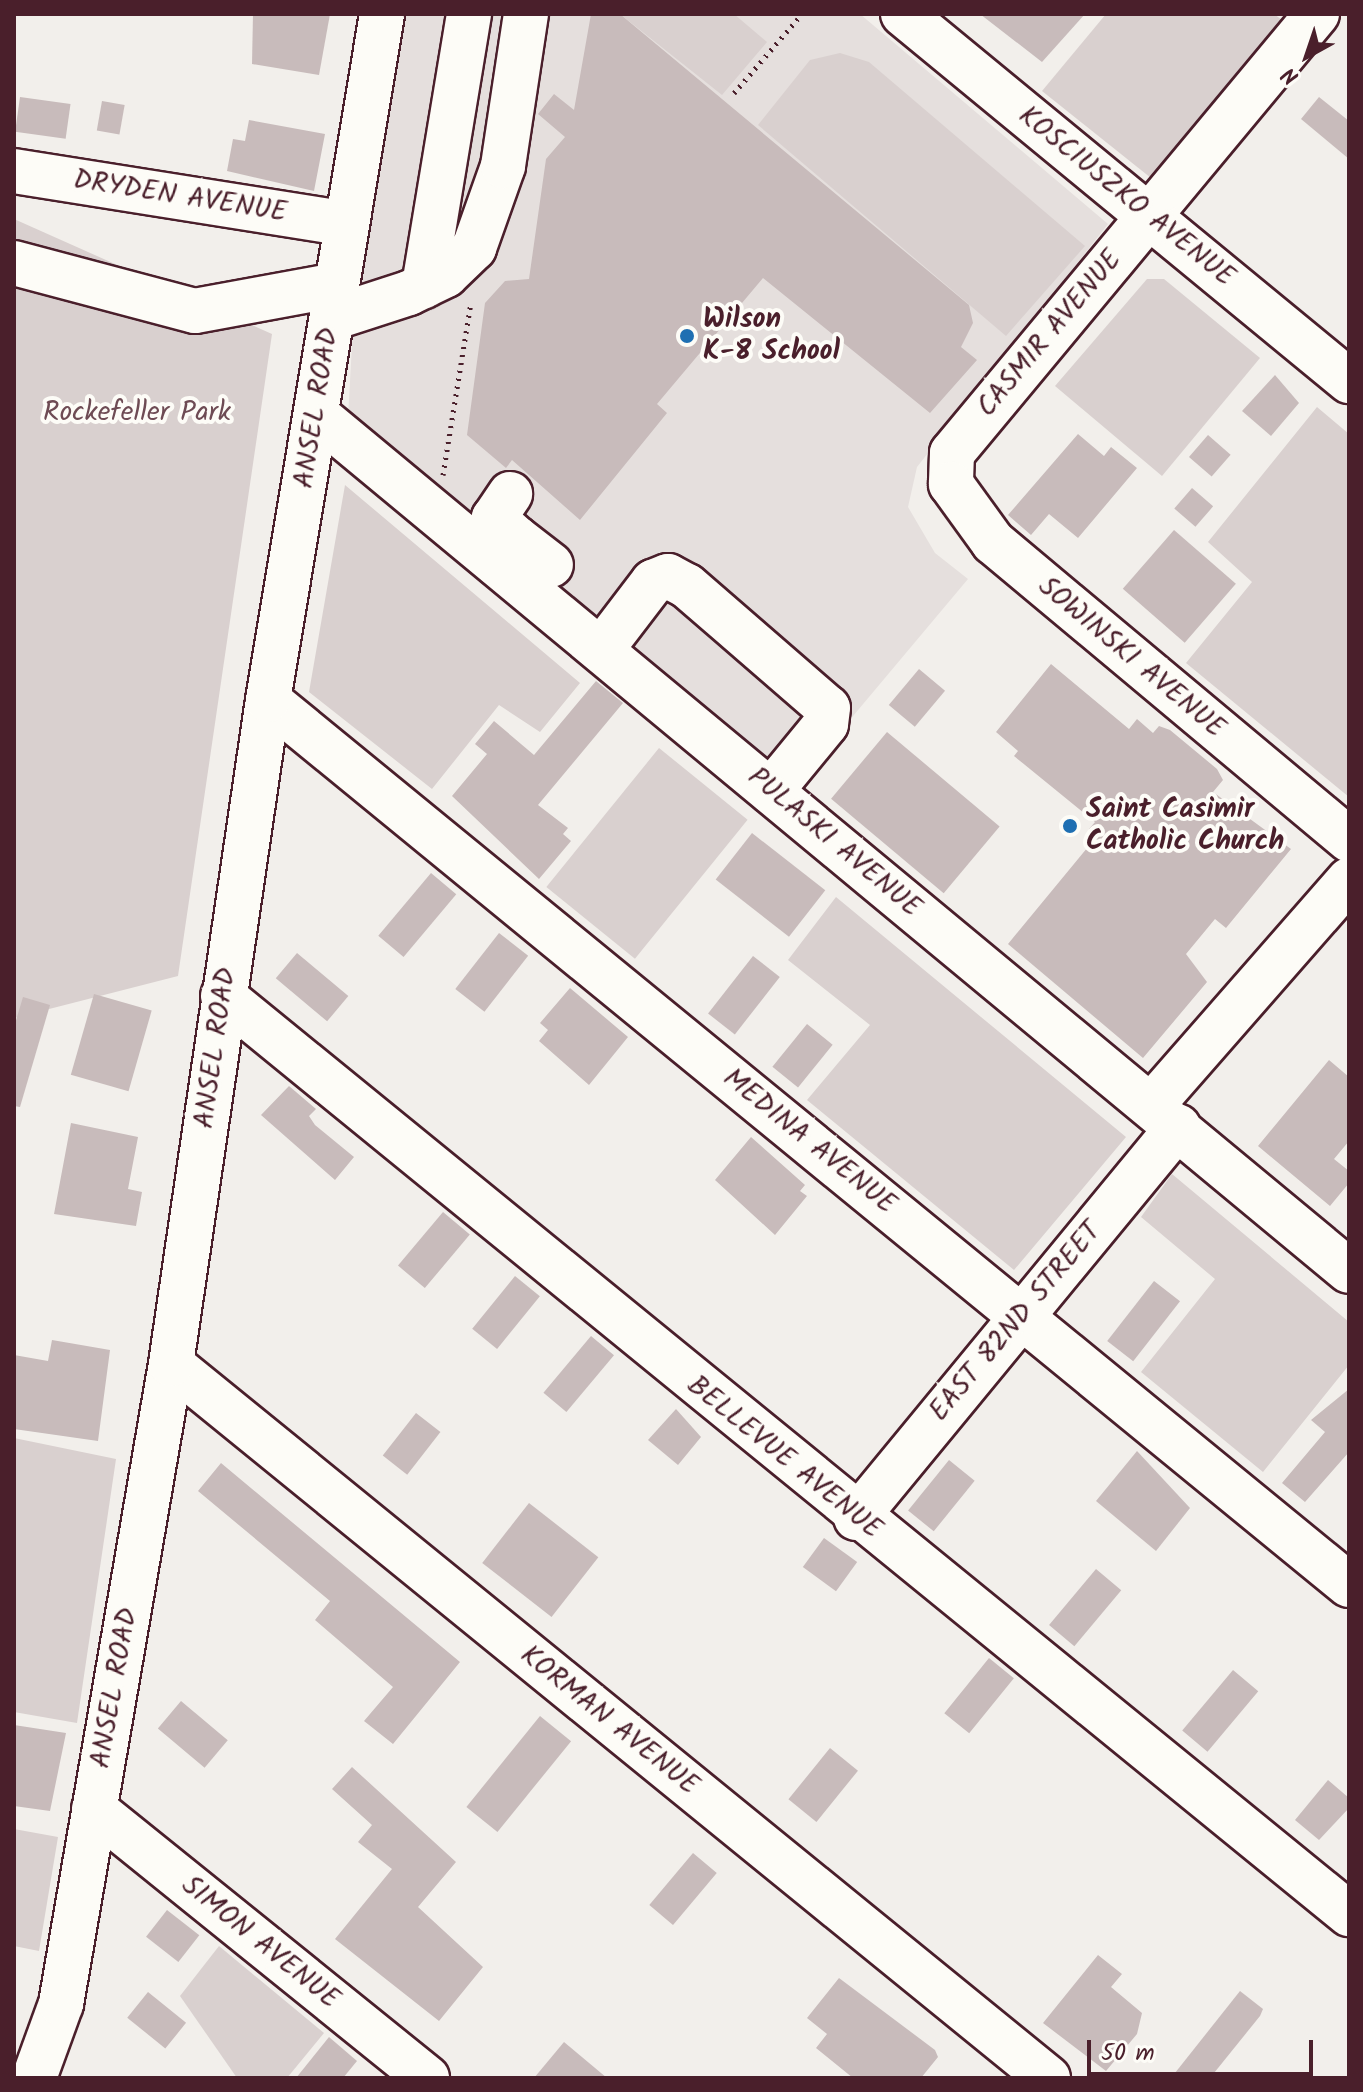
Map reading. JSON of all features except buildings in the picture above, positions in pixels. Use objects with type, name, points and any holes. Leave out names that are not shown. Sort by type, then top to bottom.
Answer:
[{"type":"street","name":"ANSEL ROAD","points":[[34,2078],[61,2004],[171,1364],[268,700],[318,416],[382,14]]},
{"type":"street","points":[[424,286],[469,14]]},
{"type":"street","points":[[14,263],[195,311],[334,301],[424,286],[474,248],[490,216],[526,14]]},
{"type":"street","name":"CASMIR AVENUE","points":[[952,453],[1317,14]]},
{"type":"street","name":"KOSCIUSZKO AVENUE","points":[[924,21],[1149,216],[1349,381]]},
{"type":"street","name":"DRYDEN AVENUE","points":[[14,171],[347,224]]},
{"type":"street","name":"PULASKI AVENUE","points":[[318,416],[507,551],[601,650],[1349,1271]]},
{"type":"street","name":"SOWINSKI AVENUE","points":[[952,453],[951,484],[993,542],[1349,840]]},
{"type":"street","points":[[510,494],[494,518],[507,551],[551,565]]},
{"type":"street","points":[[601,650],[653,582],[668,576],[687,586],[828,708],[826,724],[771,791]]},
{"type":"street","name":"MEDINA AVENUE","points":[[268,700],[1349,1585]]},
{"type":"street","name":"EAST 82ND STREET","points":[[856,1518],[1021,1314],[1165,1116],[1349,880]]},
{"type":"street","name":"BELLEVUE AVENUE","points":[[223,996],[856,1518],[1349,1914]]},
{"type":"street","name":"KORMAN AVENUE","points":[[171,1364],[1048,2078]]},
{"type":"street","name":"SIMON AVENUE","points":[[94,1809],[427,2078]]},
{"type":"path","points":[[734,93],[802,14]]},
{"type":"path","points":[[440,488],[472,292]]},
{"type":"shaded area","name":"Wilson K-8 School","points":[[406,14],[860,14],[1108,224],[917,467],[908,507],[935,553],[968,579],[796,784],[348,417],[357,255]]},
{"type":"green space","points":[[620,14],[734,14],[767,42],[722,95]]},
{"type":"green space","points":[[1106,14],[1274,14],[1282,20],[1151,178],[1042,91]]},
{"type":"green space","points":[[840,53],[869,62],[1085,246],[1006,336],[758,125],[810,60]]},
{"type":"green space","name":"Rockefeller Park","points":[[14,219],[272,334],[178,976],[14,1018]]},
{"type":"green space","points":[[1147,279],[1164,279],[1260,358],[1162,476],[1055,386]]},
{"type":"green space","points":[[1317,407],[1349,434],[1349,797],[1186,663],[1252,582],[1208,542]]},
{"type":"green space","points":[[345,485],[580,683],[540,732],[499,705],[432,789],[309,692]]},
{"type":"green space","points":[[659,748],[748,820],[635,959],[546,887]]},
{"type":"green space","points":[[836,897],[1126,1137],[1014,1270],[807,1100],[870,1025],[788,960]]},
{"type":"green space","points":[[1172,1174],[1349,1322],[1349,1365],[1263,1472],[1141,1372],[1215,1279],[1141,1217]]},
{"type":"green space","points":[[14,1438],[116,1459],[77,1723],[14,1712]]},
{"type":"green space","points":[[14,1829],[58,1837],[39,1951],[14,1946]]},
{"type":"green space","points":[[219,1946],[324,2033],[287,2078],[237,2078],[180,1996]]},
{"type":"place","name":"Wilson K-8 School","points":[[687,336]]},
{"type":"place","name":"Saint Casimir Catholic Church","points":[[1070,826]]}]
